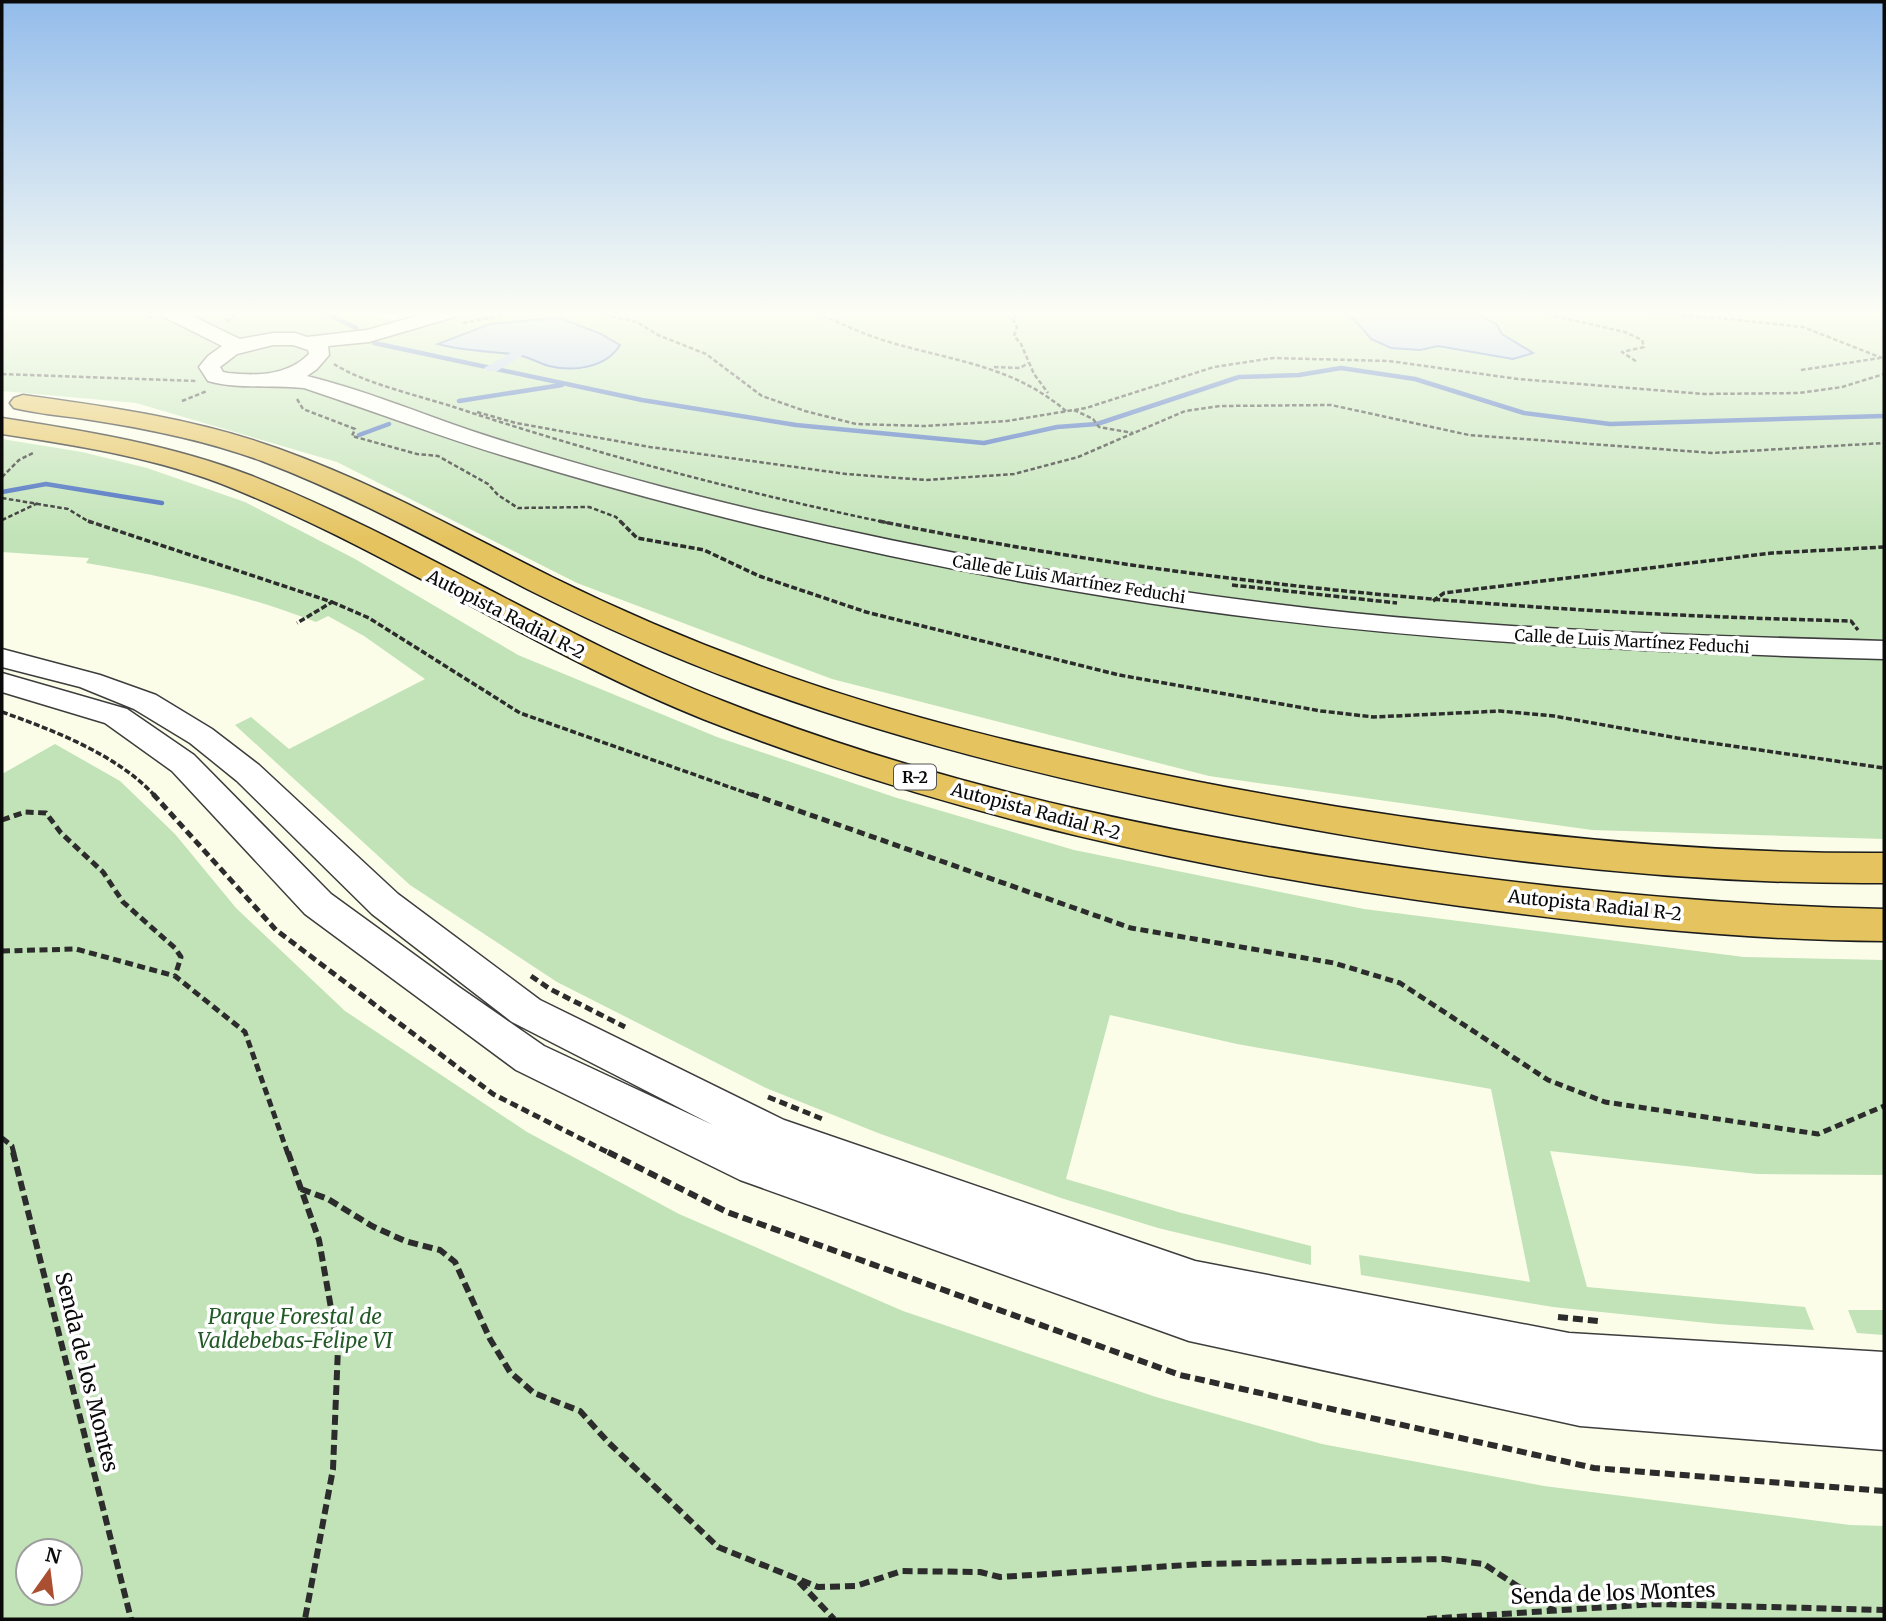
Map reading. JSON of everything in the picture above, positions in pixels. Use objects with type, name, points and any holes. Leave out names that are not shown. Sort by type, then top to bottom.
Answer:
[{"type":"highway","points":[[2,400],[165,425],[266,454],[343,484],[423,521],[630,626],[770,681],[882,718],[995,749],[1256,807],[1497,844],[1743,866],[1884,868]]},
{"type":"highway","name":"Autopista Radial R-2","points":[[2,426],[78,437],[237,480],[325,519],[589,657],[701,705],[871,764],[980,797],[1148,840],[1353,876],[1619,911],[1884,925]]},
{"type":"street","name":"Calle de Luis Martínez Feduchi","points":[[327,389],[518,453],[707,506],[815,532],[1058,580],[1330,617],[1470,632],[1731,647],[1884,650]]},
{"type":"street","name":"Calle de Luis Martínez Feduchi","points":[[368,389],[531,445],[618,470],[825,522],[1063,569],[1291,600],[1466,618],[1709,633],[1875,632]]},
{"type":"street","points":[[2,658],[101,685],[145,702],[201,736],[248,773],[385,904],[526,1011],[771,1134],[1195,1284],[1569,1357],[1884,1377]]},
{"type":"street","points":[[2,682],[116,716],[183,762],[317,904],[456,1006],[530,1058],[755,1167],[1189,1317],[1580,1401],[1884,1425]]},
{"type":"path","points":[[286,389],[299,399],[303,409],[355,429],[352,436],[417,454],[439,456],[488,484],[498,495],[518,508],[589,507],[616,517],[636,538],[704,550],[759,576],[866,612],[1119,675],[1374,718],[1500,711],[1554,716],[1677,738],[1884,768]]},
{"type":"path","points":[[390,389],[540,440],[724,491],[881,526],[1052,559]]},
{"type":"path","points":[[396,389],[472,415],[643,464],[834,512],[1082,559],[1432,602],[1712,619],[1851,621],[1856,628]]},
{"type":"path","points":[[751,389],[762,396],[805,411],[856,424],[925,426],[1007,421],[1074,410],[1144,389]]},
{"type":"path","points":[[1037,389],[1049,394]]},
{"type":"path","points":[[1045,389],[1066,411]]},
{"type":"path","points":[[1638,389],[1704,394],[1799,393],[1830,389]]},
{"type":"path","points":[[477,412],[516,423],[650,447],[846,474],[926,480],[1014,474],[1078,457],[1185,411],[1220,406],[1331,405],[1469,435],[1713,453],[1884,443]]},
{"type":"path","points":[[1074,410],[1093,419],[1099,427],[1134,433]]},
{"type":"path","points":[[2,477],[19,460],[33,453]]},
{"type":"path","points":[[2,498],[68,509],[94,524],[332,602],[369,618],[520,713],[1131,928],[1334,963],[1400,982],[1548,1080],[1605,1102],[1818,1134],[1884,1106]]},
{"type":"path","points":[[2,520],[38,502]]},
{"type":"path","points":[[1432,602],[1444,593],[1772,553],[1884,547]]},
{"type":"path","points":[[1080,563],[1162,575]]},
{"type":"path","points":[[1215,583],[1410,605]]},
{"type":"path","points":[[297,623],[332,602]]},
{"type":"path","points":[[1424,606],[1437,607]]},
{"type":"path","points":[[1842,627],[1875,632]]},
{"type":"path","points":[[2,820],[24,812],[46,813],[61,833],[103,872],[123,902],[175,948],[181,957],[175,976]]},
{"type":"path","points":[[2,951],[76,950],[175,976],[245,1032],[319,1240],[338,1348],[333,1469],[305,1619]]},
{"type":"path","points":[[529,975],[550,989],[633,1031]]},
{"type":"path","points":[[763,1096],[838,1125]]},
{"type":"path","name":"Senda de los Montes","points":[[2,1139],[12,1146],[131,1619]]},
{"type":"path","points":[[301,1189],[328,1199],[372,1226],[405,1241],[440,1250],[455,1262],[490,1339],[510,1372],[534,1393],[580,1411],[608,1442],[718,1547],[797,1580],[818,1587],[831,1587],[856,1586],[902,1571],[980,1572],[999,1577],[1203,1564],[1444,1559],[1485,1564],[1555,1611]]},
{"type":"path","points":[[1546,1315],[1612,1323]]},
{"type":"path","points":[[797,1580],[834,1619]]},
{"type":"path","name":"Senda de los Montes","points":[[1427,1619],[1654,1604],[1884,1610]]},
{"type":"green space","points":[[2,389],[1884,389],[1884,839],[1592,830],[1209,776],[832,679],[577,583],[337,462],[136,403],[2,391]]},
{"type":"green space","points":[[2,439],[82,452],[147,468],[245,502],[355,559],[518,655],[717,737],[894,797],[1074,850],[1364,909],[1744,957],[1884,960],[1884,1175],[1757,1174],[1550,1151],[1587,1287],[1805,1307],[1814,1330],[1717,1324],[1553,1307],[1361,1275],[1359,1255],[1530,1282],[1491,1089],[1237,1044],[1110,1015],[1066,1179],[1178,1212],[1311,1246],[1311,1265],[1158,1228],[1061,1198],[878,1133],[766,1088],[557,982],[410,885],[235,725],[251,717],[289,749],[425,679],[364,636],[328,616],[316,622],[202,586],[86,563],[89,558],[2,552]]},
{"type":"green space","name":"Parque Forestal de Valdebebas-Felipe VI","points":[[55,744],[120,781],[175,834],[236,908],[345,1011],[527,1132],[679,1214],[903,1311],[1156,1397],[1322,1444],[1544,1486],[1850,1525],[1884,1526],[1884,1619],[2,1619],[2,774]]},
{"type":"green space","points":[[1848,1310],[1884,1310],[1884,1335],[1857,1333]]},
{"type":"waterway","points":[[459,401],[539,389]]},
{"type":"waterway","points":[[589,389],[796,425],[984,443],[1057,427],[1097,424],[1204,389]]},
{"type":"waterway","points":[[1446,389],[1524,413],[1610,424],[1884,416]]},
{"type":"waterway","points":[[359,435],[389,424]]},
{"type":"waterway","points":[[2,492],[46,484],[162,503]]}]
